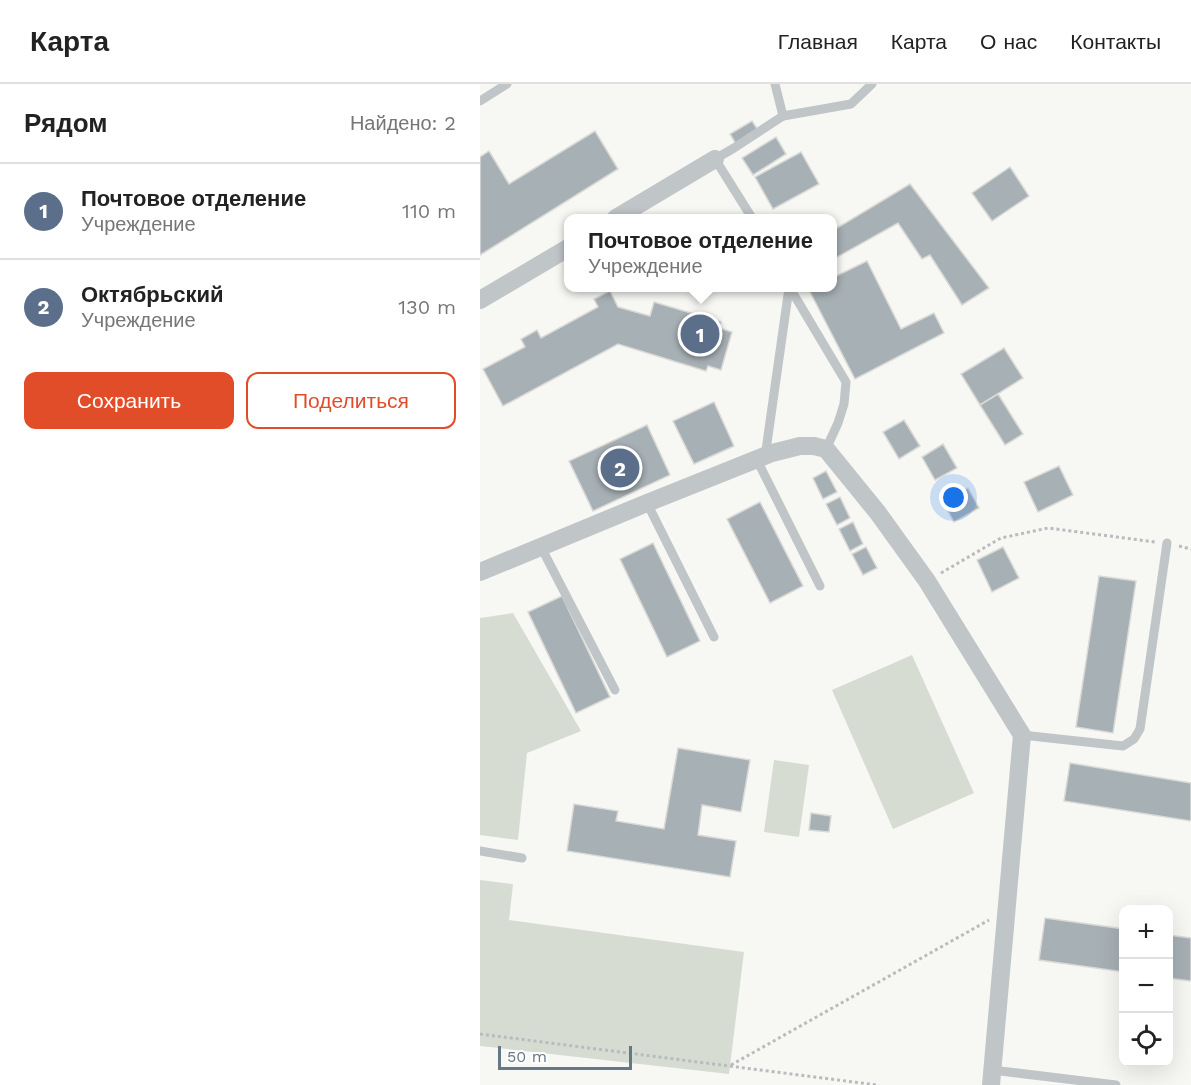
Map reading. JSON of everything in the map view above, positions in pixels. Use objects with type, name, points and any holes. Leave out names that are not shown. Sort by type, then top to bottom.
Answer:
[{"type":"street","points":[[624,214],[715,159]]},
{"type":"street","points":[[480,300],[564,251]]},
{"type":"street","points":[[480,572],[772,453],[800,446],[826,449],[878,513],[927,581],[1022,735],[991,1077]]},
{"type":"lane","points":[[480,101],[507,84]]},
{"type":"lane","points":[[776,84],[783,116]]},
{"type":"lane","points":[[749,214],[715,159],[783,116],[851,104],[872,84]]},
{"type":"lane","points":[[788,292],[761,458],[820,586]]},
{"type":"lane","points":[[791,292],[846,382],[844,404],[826,449]]},
{"type":"lane","points":[[646,503],[714,638]]},
{"type":"lane","points":[[1022,735],[1123,746],[1134,739],[1140,729],[1167,543]]},
{"type":"lane","points":[[541,547],[615,690]]},
{"type":"lane","points":[[480,851],[522,858]]},
{"type":"lane","points":[[991,1077],[1116,1085]]},
{"type":"path","points":[[927,581],[1001,538],[1048,528],[1167,543],[1191,549]]},
{"type":"path","points":[[730,1065],[1006,910]]},
{"type":"path","points":[[480,1034],[877,1085]]},
{"type":"shaded area","points":[[513,613],[581,731],[527,753],[518,840],[480,835],[480,618]]},
{"type":"shaded area","points":[[912,655],[974,793],[893,829],[832,690]]},
{"type":"shaded area","points":[[774,760],[809,765],[799,837],[764,832]]},
{"type":"shaded area","points":[[480,880],[513,884],[509,920],[744,952],[729,1074],[480,1046]]},
{"type":"building","points":[[752,121],[758,130],[736,144],[730,134]]},
{"type":"building","points":[[595,131],[618,169],[480,255],[480,157],[489,151],[509,184]]},
{"type":"building","points":[[776,137],[786,154],[753,175],[742,158]]},
{"type":"building","points":[[801,152],[819,184],[773,209],[755,177]]},
{"type":"building","points":[[1010,167],[1029,196],[992,221],[972,193]]},
{"type":"building","points":[[910,184],[989,288],[962,305],[930,255],[922,259],[898,223],[837,257],[837,228]]},
{"type":"building","points":[[867,261],[901,329],[934,313],[944,333],[855,379],[810,292],[837,292],[837,276]]},
{"type":"building","points":[[610,292],[618,307],[650,316],[654,302],[721,322],[719,328],[732,332],[721,370],[708,366],[706,371],[618,344],[503,406],[483,369],[525,347],[521,339],[537,330],[541,338],[598,307],[594,299]]},
{"type":"building","points":[[1004,348],[1023,378],[980,405],[961,374]]},
{"type":"building","points":[[998,394],[1023,434],[1005,445],[980,405]]},
{"type":"building","points":[[714,402],[734,446],[694,464],[673,421]]},
{"type":"building","points":[[904,420],[920,446],[899,459],[883,432]]},
{"type":"building","points":[[647,425],[670,475],[593,511],[569,461]]},
{"type":"building","points":[[943,444],[957,468],[935,480],[922,457]]},
{"type":"building","points":[[1059,466],[1073,495],[1038,512],[1024,482]]},
{"type":"building","points":[[826,471],[837,492],[823,499],[813,478]]},
{"type":"building","points":[[968,488],[979,508],[954,522],[943,502]]},
{"type":"building","points":[[840,497],[850,518],[837,525],[826,504]]},
{"type":"building","points":[[760,502],[803,586],[770,603],[727,519]]},
{"type":"building","points":[[853,522],[863,544],[850,551],[839,529]]},
{"type":"building","points":[[653,543],[700,641],[667,657],[620,559]]},
{"type":"building","points":[[866,547],[877,568],[863,575],[852,554]]},
{"type":"building","points":[[1003,547],[1019,578],[992,592],[977,560]]},
{"type":"building","points":[[1099,576],[1136,581],[1113,733],[1076,727]]},
{"type":"building","points":[[562,596],[610,697],[576,713],[528,612]]},
{"type":"building","points":[[678,748],[750,760],[741,812],[702,805],[698,835],[736,841],[730,877],[567,851],[574,804],[618,811],[616,821],[664,829]]},
{"type":"building","points":[[1070,763],[1191,783],[1191,821],[1064,801]]},
{"type":"building","points":[[811,813],[831,816],[829,832],[809,830]]},
{"type":"building","points":[[1045,918],[1119,928],[1119,971],[1039,960]]},
{"type":"building","points":[[1173,936],[1191,938],[1191,981],[1173,979]]},
{"type":"place","name":"Почтовое отделение","points":[[700,334]]},
{"type":"place","name":"Октябрьский","points":[[620,468]]}]
